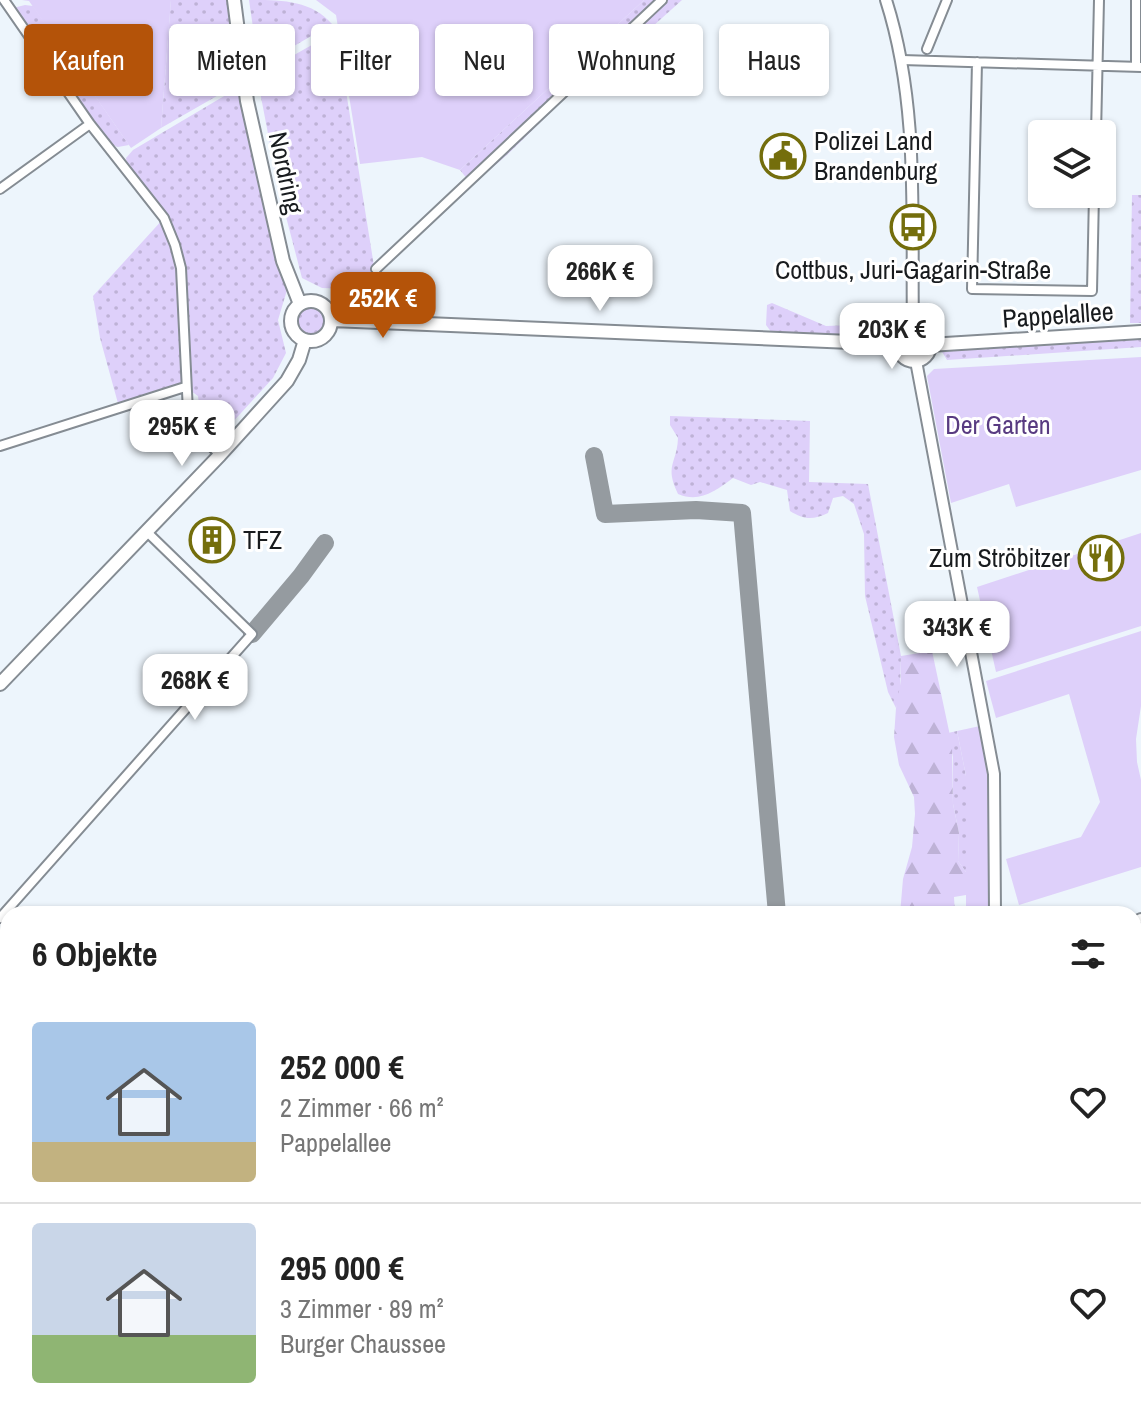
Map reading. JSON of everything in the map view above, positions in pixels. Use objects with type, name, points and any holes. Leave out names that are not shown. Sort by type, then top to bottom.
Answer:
[{"type":"main road","name":"Nordring","points":[[234,0],[254,130],[283,261],[300,304]]},
{"type":"main road","points":[[311,300],[329,309],[332,320],[331,328],[323,338],[305,340],[295,332],[291,322],[293,312],[300,304],[311,300]]},
{"type":"main road","points":[[332,320],[898,344]]},
{"type":"main road","points":[[913,329],[924,333],[929,345],[925,356],[916,361],[902,356],[898,344],[903,334],[913,329]]},
{"type":"main road","name":"Pappelallee","points":[[929,345],[1141,332]]},
{"type":"main road","points":[[0,684],[287,381],[299,360],[305,340]]},
{"type":"street","points":[[4,0],[90,124],[164,218],[181,268],[185,387],[191,423],[220,455]]},
{"type":"street","points":[[376,269],[662,0]]},
{"type":"street","points":[[886,0],[902,60],[908,108],[913,193],[913,329]]},
{"type":"street","points":[[927,49],[947,0]]},
{"type":"street","points":[[1096,120],[1099,0]]},
{"type":"street","points":[[902,60],[1139,67],[1136,0]]},
{"type":"street","points":[[977,62],[972,289],[1092,291],[1094,208]]},
{"type":"street","points":[[0,189],[90,124]]},
{"type":"street","points":[[916,361],[994,774],[995,906]]},
{"type":"street","points":[[0,446],[185,387]]},
{"type":"street","points":[[11,906],[252,634],[146,531]]},
{"type":"green space","points":[[22,0],[171,0],[161,128],[131,148],[95,96],[153,96],[153,24],[45,24],[29,1]]},
{"type":"green space","points":[[171,0],[232,0],[235,24],[169,24]]},
{"type":"green space","points":[[249,0],[295,3],[315,10],[332,24],[311,24],[311,36],[295,45],[295,24],[252,24]]},
{"type":"green space","points":[[316,0],[644,0],[618,24],[549,24],[549,88],[460,170],[422,157],[360,164],[349,96],[419,96],[419,24],[337,24],[336,15]]},
{"type":"green space","points":[[644,0],[682,0],[655,24],[618,24]]},
{"type":"green space","points":[[33,6],[45,24],[24,24],[13,8]]},
{"type":"green space","points":[[169,26],[169,96],[217,96],[161,128]]},
{"type":"green space","points":[[311,45],[311,96],[347,96],[377,285],[371,290],[322,288],[302,278],[278,186],[261,96],[295,96],[295,54]]},
{"type":"green space","points":[[549,88],[549,96],[567,96],[472,185],[460,170]]},
{"type":"green space","points":[[76,96],[95,96],[129,145],[118,147],[109,143]]},
{"type":"green space","points":[[224,96],[240,96],[244,103],[281,277],[287,290],[278,320],[286,353],[273,378],[220,436],[206,425],[198,396],[191,391],[183,259],[166,219],[127,164],[126,158],[133,150]]},
{"type":"green space","points":[[1132,195],[1141,195],[1141,323],[1130,323]]},
{"type":"green space","points":[[164,218],[181,268],[185,387],[119,407],[100,338],[93,296]]},
{"type":"green space","points":[[772,303],[826,326],[882,324],[889,327],[889,337],[772,333],[766,325],[767,305]]},
{"type":"green space","points":[[312,304],[323,309],[328,320],[323,331],[312,336],[301,331],[296,320],[301,309]]},
{"type":"green space","points":[[1141,335],[1141,347],[947,360],[941,350],[983,345]]},
{"type":"green space","name":"Der Garten","points":[[1141,357],[1141,470],[1016,507],[1009,484],[951,503],[927,376],[934,369]]},
{"type":"green space","points":[[670,416],[810,421],[809,482],[868,484],[901,656],[900,695],[896,708],[888,692],[865,596],[864,534],[854,504],[843,496],[833,498],[828,513],[813,518],[804,517],[790,511],[787,490],[760,482],[751,485],[733,478],[700,496],[678,494],[672,470],[678,438],[670,425]]},
{"type":"green space","points":[[1141,533],[1141,626],[996,672],[977,587]]},
{"type":"green space","points":[[1141,631],[1141,706],[1136,739],[1141,780],[1141,867],[1019,905],[1006,859],[1081,837],[1100,802],[1069,694],[996,718],[986,681]]},
{"type":"green space","points":[[932,651],[952,745],[953,804],[959,833],[958,861],[966,872],[966,895],[954,897],[955,906],[901,906],[915,814],[914,797],[899,765],[894,737],[901,656]]},
{"type":"green space","points":[[980,726],[989,775],[990,906],[966,906],[966,776],[957,731]]},
{"type":"green space","points":[[957,731],[966,776],[966,872],[958,861],[959,833],[953,804],[953,757],[948,733]]},
{"type":"taxiway","points":[[594,456],[605,514],[696,510],[742,513],[776,906]]},
{"type":"taxiway","points":[[252,634],[325,543]]},
{"type":"place","name":"Polizei Land Brandenburg","points":[[783,156]]},
{"type":"place","name":"Cottbus, Juri-Gagarin-Straße","points":[[913,227]]},
{"type":"place","name":"TFZ","points":[[212,540]]},
{"type":"place","name":"Zum Ströbitzer","points":[[1101,558]]}]
